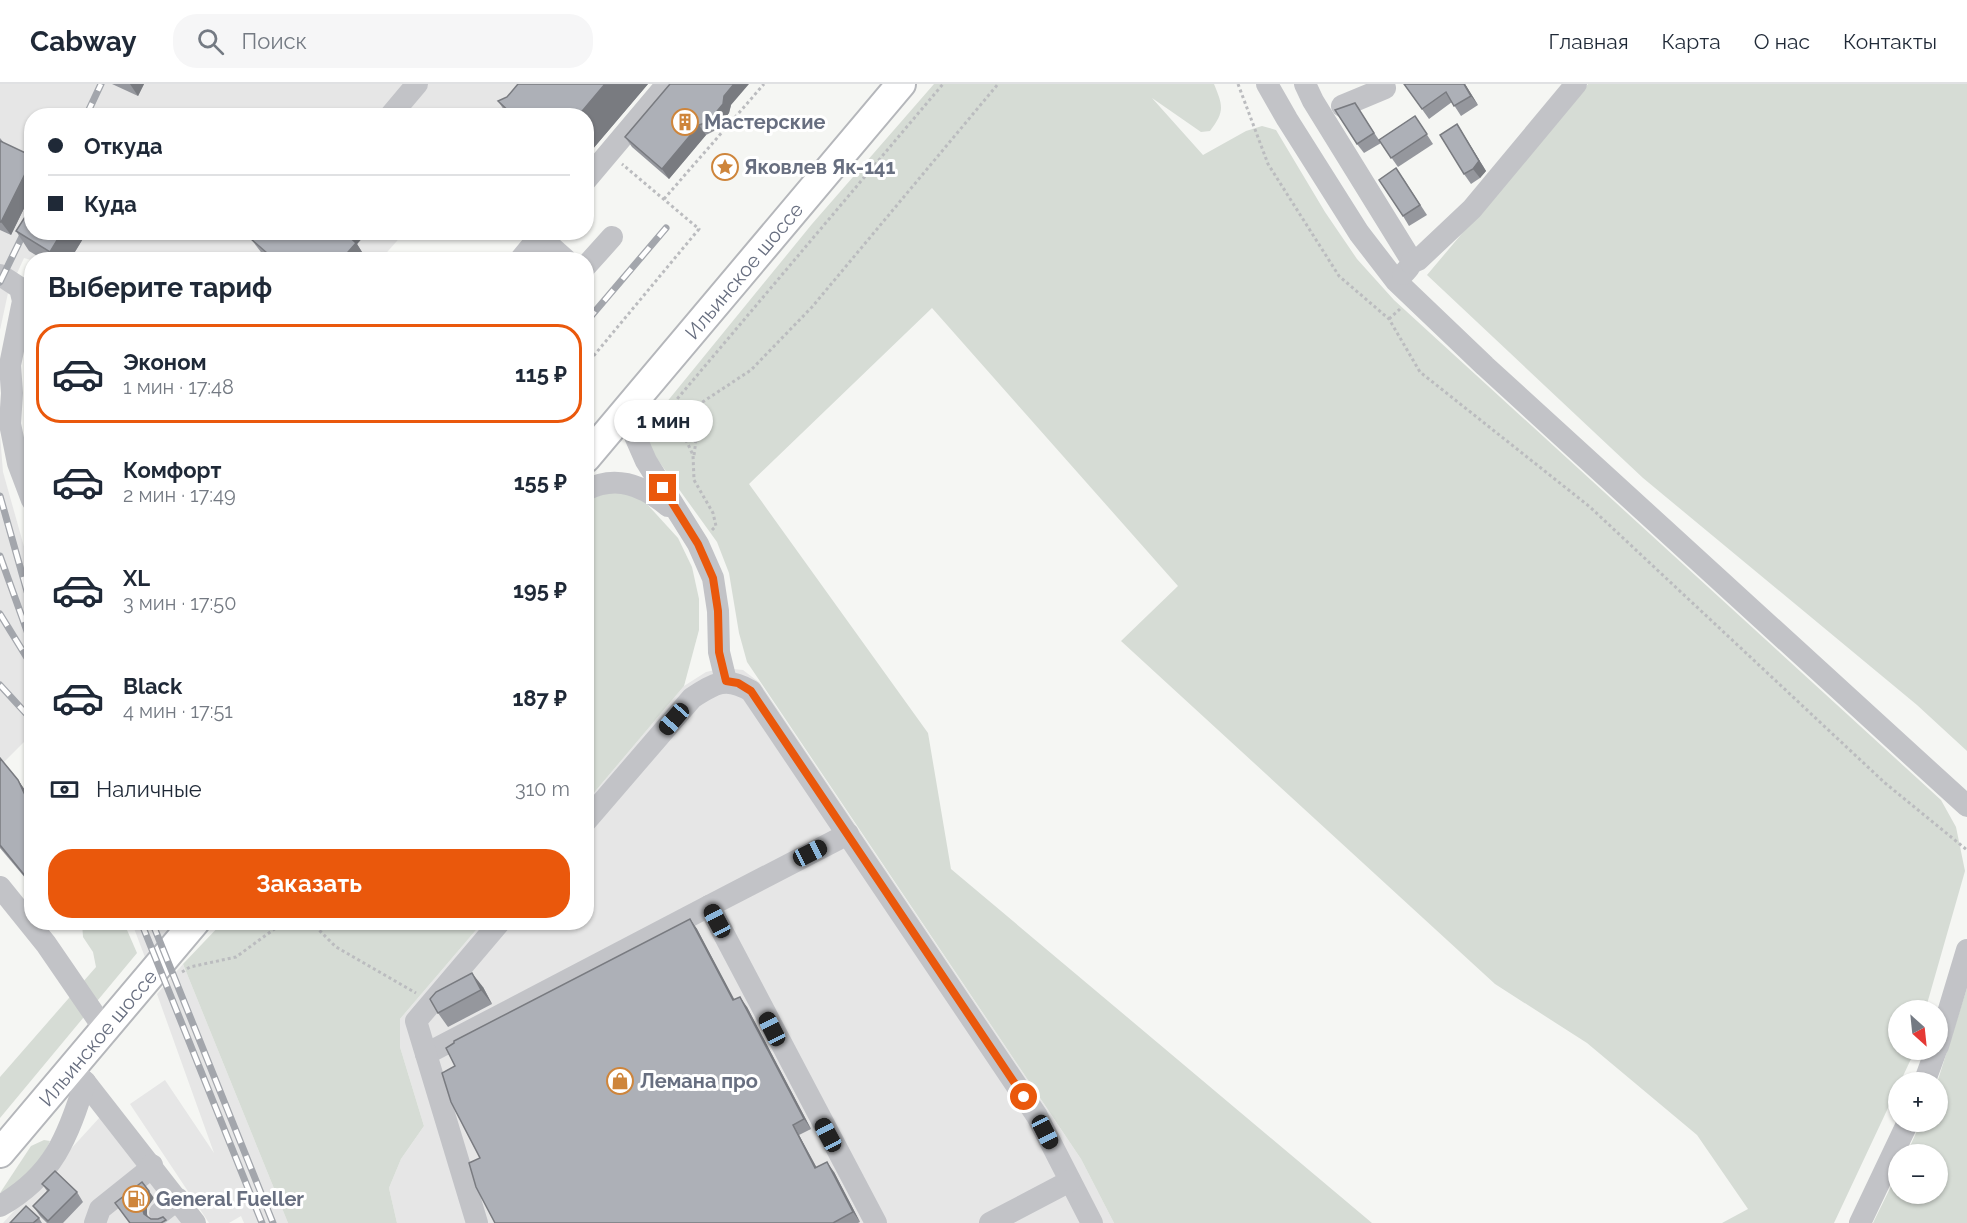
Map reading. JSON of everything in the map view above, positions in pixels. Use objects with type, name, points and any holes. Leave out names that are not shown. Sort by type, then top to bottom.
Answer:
[{"type":"main road","name":"Ильинское шоссе","points":[[594,449],[893,87]]},
{"type":"main road","name":"Ильинское шоссе","points":[[0,1153],[78,1076],[105,1030],[188,930]]},
{"type":"street","points":[[397,108],[417,84]]},
{"type":"street","points":[[594,171],[667,84]]},
{"type":"street","points":[[1267,84],[1359,233],[1396,281],[1485,366],[1967,806]]},
{"type":"street","points":[[1305,84],[1411,263]]},
{"type":"street","points":[[1342,106],[1385,88],[1383,84]]},
{"type":"street","points":[[1396,281],[1411,263],[1418,260],[1472,209],[1576,84]]},
{"type":"street","points":[[594,257],[612,237]]},
{"type":"street","points":[[526,252],[536,240]]},
{"type":"street","points":[[547,240],[558,252]]},
{"type":"street","points":[[0,275],[20,288],[23,301],[10,365],[22,394],[10,424],[18,463],[24,479]]},
{"type":"street","points":[[644,390],[635,436],[646,461],[698,544],[713,578],[718,611],[719,652],[726,681]]},
{"type":"street","points":[[594,487],[610,482],[626,482],[653,494],[679,514]]},
{"type":"street","points":[[594,812],[693,698],[711,686],[726,681],[738,683],[751,691],[1037,1116],[1092,1223]]},
{"type":"street","points":[[426,1054],[848,834]]},
{"type":"street","points":[[0,887],[24,917]]},
{"type":"street","points":[[709,906],[876,1223]]},
{"type":"street","points":[[35,930],[105,1030]]},
{"type":"street","points":[[477,1223],[416,1021],[493,930]]},
{"type":"street","points":[[1948,1013],[1967,950]]},
{"type":"street","points":[[78,1076],[152,1165],[169,1206],[191,1222]]},
{"type":"street","points":[[0,1206],[28,1188],[57,1152],[73,1123],[78,1076]]},
{"type":"street","points":[[1860,1223],[1903,1132]]},
{"type":"street","points":[[95,1223],[100,1209],[152,1165]]},
{"type":"street","points":[[990,1223],[1070,1181]]},
{"type":"path","points":[[664,199],[764,84]]},
{"type":"path","points":[[693,455],[687,442],[668,420],[667,411],[943,84]]},
{"type":"path","points":[[698,544],[716,525],[713,513],[694,480],[693,455],[701,403],[751,370],[812,308],[998,84]]},
{"type":"path","points":[[1238,84],[1268,164],[1274,174],[1339,276],[1389,319],[1420,372],[1590,507],[1885,783],[1967,850]]},
{"type":"path","points":[[594,355],[699,229],[609,153]]},
{"type":"path","points":[[182,972],[190,967],[236,957],[273,930]]},
{"type":"path","points":[[319,930],[336,947],[431,1002]]},
{"type":"shaded area","points":[[0,84],[530,84],[509,108],[24,108],[24,240],[398,240],[387,252],[24,252],[24,258],[8,293],[0,330]]},
{"type":"shaded area","points":[[934,84],[1214,84],[1221,108],[1210,131],[1201,132],[1152,98],[1203,155],[1246,131],[1262,126],[1276,130],[1325,212],[1357,259],[1394,300],[1941,800],[1956,827],[1965,871],[1928,1000],[1888,1000],[1888,1060],[1911,1060],[1905,1072],[1888,1072],[1888,1108],[1834,1223],[1722,1223],[1748,1209],[1697,1135],[1587,1043],[1495,984],[1121,641],[1178,586],[932,308],[749,484],[928,733],[951,869],[1372,1223],[1114,1223],[1081,1159],[747,662],[739,633],[729,573],[717,542],[655,456],[644,430],[812,224]]},
{"type":"shaded area","points":[[1588,84],[1967,84],[1967,751],[1917,705],[1643,478],[1427,275]]},
{"type":"shaded area","points":[[0,435],[3,472],[24,547],[24,742],[0,766]]},
{"type":"shaded area","points":[[613,491],[631,494],[646,503],[678,538],[692,567],[699,599],[699,630],[684,686],[594,793],[594,498]]},
{"type":"shaded area","points":[[724,668],[743,670],[760,683],[1081,1159],[1114,1223],[397,1223],[389,1188],[401,1159],[424,1126],[400,1047],[400,1019],[476,930],[594,930],[594,793],[684,686],[706,672]]},
{"type":"shaded area","points":[[82,930],[127,930],[137,953],[0,1118],[0,1077],[96,967],[93,952],[83,937]]},
{"type":"shaded area","points":[[135,930],[173,930],[146,960]]},
{"type":"shaded area","points":[[215,930],[476,930],[400,1019],[400,1047],[424,1126],[401,1159],[389,1188],[397,1223],[288,1223],[183,964]]},
{"type":"shaded area","points":[[183,964],[288,1223],[244,1223],[241,1216],[229,1223],[209,1223],[130,1104],[165,1080],[214,1153],[157,994]]},
{"type":"shaded area","points":[[1967,988],[1967,1223],[1873,1223],[1888,1192],[1888,1204],[1948,1204],[1948,1144],[1911,1144],[1916,1132],[1948,1132],[1948,1072],[1940,1072],[1944,1060],[1948,1060],[1948,1048]]},
{"type":"shaded area","points":[[101,1116],[184,1223],[3,1223]]},
{"type":"shaded area","points":[[44,1140],[50,1141],[36,1164],[15,1185],[0,1193],[31,1146]]},
{"type":"building","points":[[518,84],[605,84],[585,108],[505,108],[498,101],[507,97]]},
{"type":"building","name":"Мастерские","points":[[670,84],[734,84],[724,96],[723,104],[708,122],[699,125],[662,169],[625,137]]},
{"type":"building","points":[[1404,84],[1464,84],[1471,96],[1454,106],[1446,92],[1422,109]]},
{"type":"building","points":[[1355,103],[1374,133],[1357,144],[1335,110]]},
{"type":"building","points":[[1415,116],[1427,134],[1391,158],[1379,140]]},
{"type":"building","points":[[1457,124],[1479,161],[1473,169],[1464,174],[1440,135]]},
{"type":"building","points":[[0,141],[24,152],[24,176],[0,222]]},
{"type":"building","points":[[1396,168],[1420,205],[1403,216],[1379,180]]},
{"type":"building","points":[[24,218],[24,236],[16,231]]},
{"type":"building","points":[[31,240],[57,240],[50,252]]},
{"type":"building","points":[[252,240],[353,240],[356,243],[348,252],[266,252]]},
{"type":"building","points":[[0,758],[18,780],[24,793],[24,875],[0,845]]},
{"type":"building","name":"Лемана про","points":[[690,919],[733,1000],[740,997],[804,1119],[793,1125],[815,1168],[827,1162],[853,1212],[833,1223],[495,1223],[476,1187],[469,1163],[480,1158],[451,1102],[442,1073],[455,1066],[446,1048],[454,1041]]},
{"type":"building","points":[[472,973],[481,990],[438,1013],[430,999],[436,992]]},
{"type":"building","points":[[55,1171],[77,1192],[48,1221],[33,1206],[49,1190],[42,1184]]},
{"type":"building","name":"General Fueller","points":[[142,1182],[149,1191],[143,1202],[144,1214],[151,1219],[163,1217],[166,1220],[161,1223],[130,1223],[115,1203]]},
{"type":"building","points":[[26,1206],[39,1218],[33,1223],[10,1223]]},
{"type":"railway","points":[[90,108],[101,84]]},
{"type":"railway","points":[[594,313],[666,228]]},
{"type":"railway","points":[[0,282],[24,232]]},
{"type":"railway","points":[[0,496],[24,581]]},
{"type":"railway","points":[[0,556],[24,623]]},
{"type":"railway","points":[[0,614],[24,653]]},
{"type":"railway","points":[[0,685],[24,711]]},
{"type":"railway","points":[[144,930],[262,1223]]},
{"type":"railway","points":[[155,930],[273,1223]]},
{"type":"place","name":"Мастерские","points":[[685,122]]},
{"type":"place","name":"Яковлев Як-141","points":[[725,167]]},
{"type":"place","name":"Лемана про","points":[[620,1081]]},
{"type":"place","name":"General Fueller","points":[[136,1199]]},
{"type":"route","points":[[663,488],[698,544],[713,578],[718,611],[719,652],[726,681],[738,683],[751,691],[1024,1097]]}]
